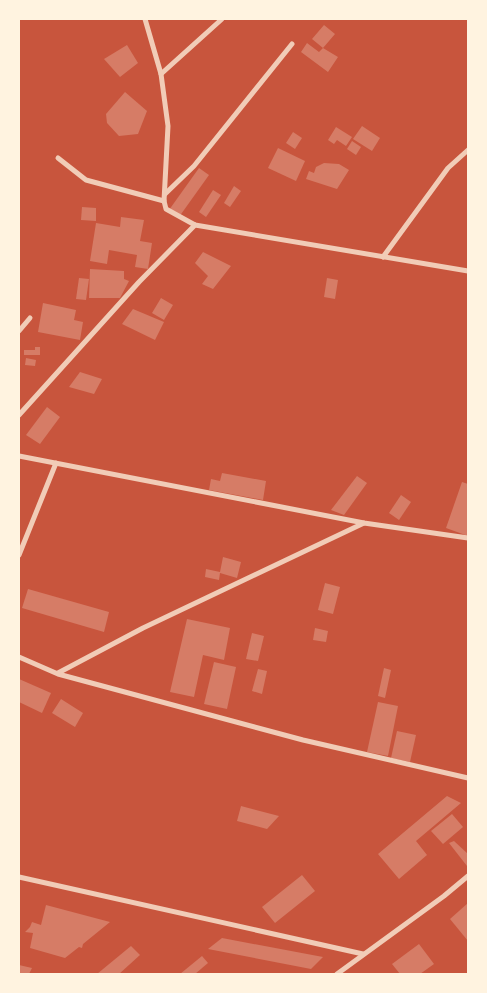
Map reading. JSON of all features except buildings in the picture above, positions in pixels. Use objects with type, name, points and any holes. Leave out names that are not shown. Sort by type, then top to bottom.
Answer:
[{"type":"street","points":[[144,19],[161,74],[168,126],[164,194],[166,210],[195,225],[468,271]]},
{"type":"street","points":[[161,74],[222,19]]},
{"type":"street","points":[[164,194],[194,166],[292,44]]},
{"type":"street","points":[[383,257],[448,168],[468,150]]},
{"type":"street","points":[[58,158],[86,180],[164,201]]},
{"type":"street","points":[[19,415],[139,282],[195,225]]},
{"type":"street","points":[[19,331],[30,318]]},
{"type":"street","points":[[19,456],[364,522],[468,538]]},
{"type":"street","points":[[19,555],[56,463]]},
{"type":"street","points":[[58,674],[143,628],[364,522]]},
{"type":"street","points":[[19,656],[58,674],[303,740],[468,778]]},
{"type":"street","points":[[337,974],[444,896],[468,876]]},
{"type":"street","points":[[19,877],[362,954]]}]
